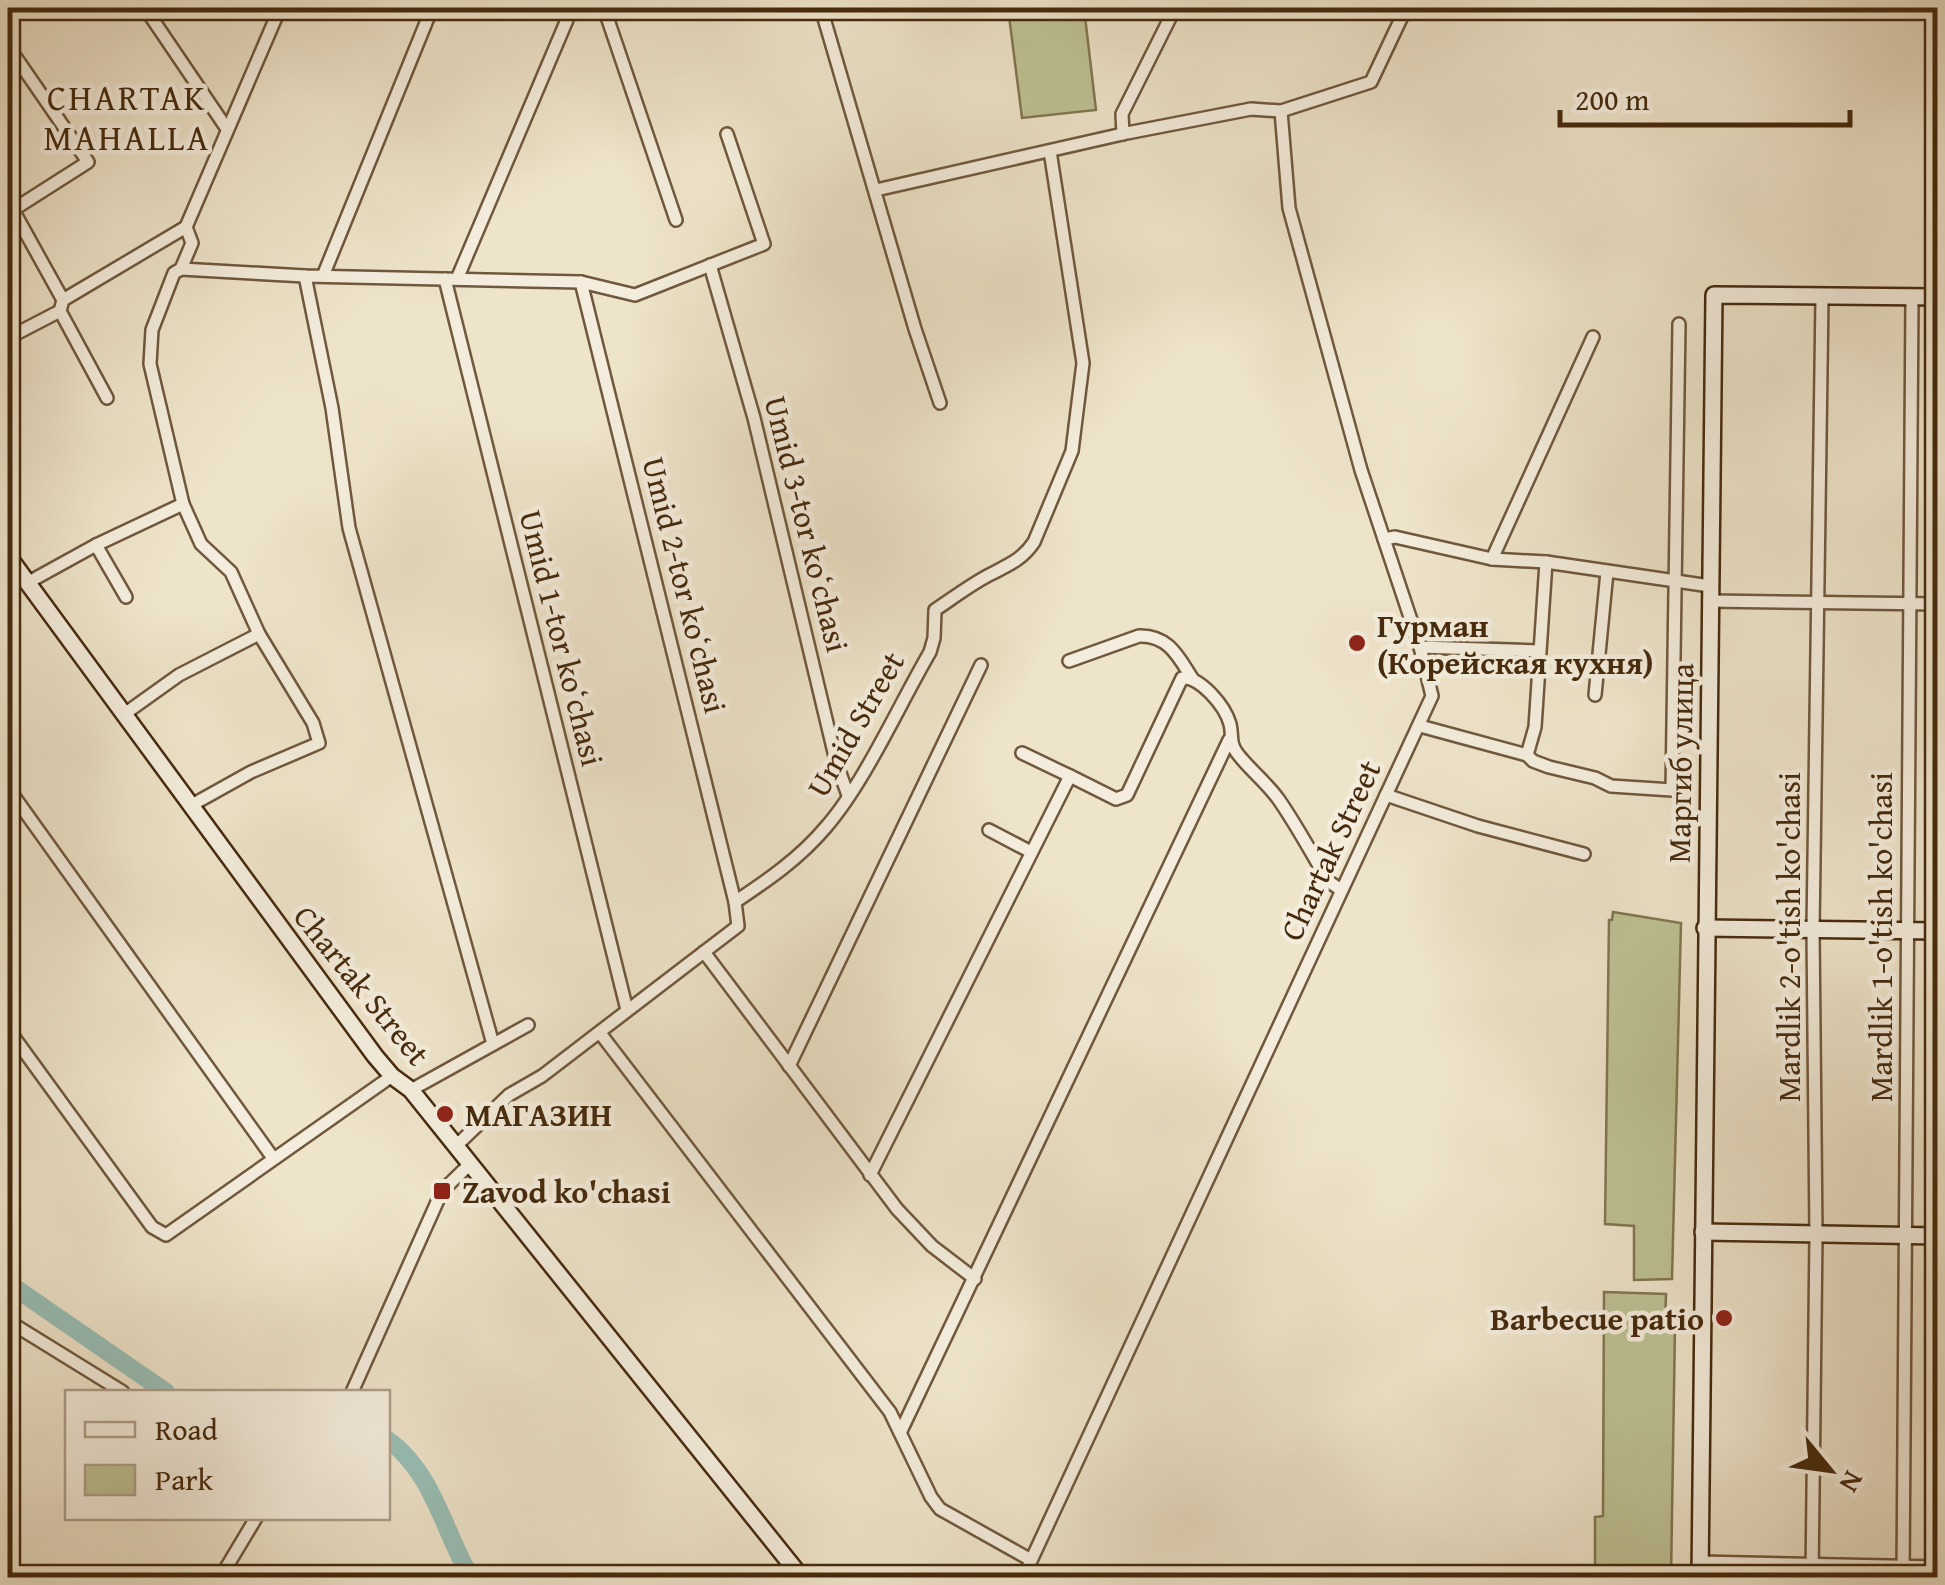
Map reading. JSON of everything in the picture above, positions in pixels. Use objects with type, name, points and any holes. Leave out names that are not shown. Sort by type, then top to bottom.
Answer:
[{"type":"street","points":[[145,8],[227,129]]},
{"type":"street","points":[[8,338],[186,228],[280,8]]},
{"type":"street","points":[[324,276],[432,8]]},
{"type":"street","points":[[451,279],[572,8]]},
{"type":"street","points":[[604,8],[676,220]]},
{"type":"street","points":[[822,8],[940,403]]},
{"type":"street","points":[[1123,134],[1122,114],[1175,8]]},
{"type":"street","points":[[876,190],[1251,109],[1281,111],[1371,82],[1406,8]]},
{"type":"street","points":[[8,46],[88,162],[10,211],[106,398]]},
{"type":"street","name":"Chartak Street","points":[[1022,1578],[1432,696],[1420,648],[1360,470],[1289,208],[1281,111]]},
{"type":"street","points":[[190,806],[250,772],[319,743],[313,724],[259,634],[231,572],[201,544],[183,504],[150,364],[156,317],[174,273],[181,269],[581,282],[635,295],[764,244],[728,134]]},
{"type":"street","name":"Umid Street","points":[[456,1146],[509,1095],[542,1076],[739,924],[736,902],[789,865],[826,827],[848,796],[930,652],[935,610],[1026,554],[1072,451],[1083,364],[1050,151]]},
{"type":"street","points":[[181,269],[192,243],[186,228]]},
{"type":"street","name":"Umid 3-tor koʻchasi","points":[[710,266],[754,418],[848,796]]},
{"type":"street","points":[[305,276],[332,408],[349,528],[493,1044]]},
{"type":"street","name":"Umid 1-tor koʻchasi","points":[[451,279],[627,1010]]},
{"type":"street","name":"Umid 2-tor koʻchasi","points":[[581,282],[736,902]]},
{"type":"street","name":"Маргиб улица","points":[[1700,1570],[1714,296],[1822,298]]},
{"type":"street","name":"Mardlik 1-o'tish ko'chasi","points":[[1903,1572],[1912,297]]},
{"type":"street","points":[[1822,298],[1938,298]]},
{"type":"street","name":"Mardlik 2-o'tish ko'chasi","points":[[1812,1578],[1816,1235],[1813,930],[1822,298]]},
{"type":"street","points":[[1420,726],[1527,755],[1533,761],[1611,786],[1672,790],[1679,324]]},
{"type":"street","points":[[1492,559],[1593,337]]},
{"type":"street","points":[[19,580],[183,504]]},
{"type":"street","points":[[1384,539],[1395,537],[1492,559],[1546,562],[1674,581],[1709,594],[1819,604],[1938,604]]},
{"type":"street","points":[[96,545],[126,598]]},
{"type":"street","name":"Chartak Street","points":[[8,556],[19,580],[392,1076],[411,1090],[802,1578]]},
{"type":"street","points":[[1527,755],[1534,727],[1546,562]]},
{"type":"street","points":[[1594,695],[1607,572]]},
{"type":"street","points":[[123,715],[179,675],[259,634]]},
{"type":"street","points":[[901,1430],[1229,740],[1228,719],[1204,687],[1192,678],[1170,645],[1151,636],[1139,636],[1069,661]]},
{"type":"street","points":[[1420,648],[1539,651]]},
{"type":"street","points":[[788,1066],[981,665]]},
{"type":"street","points":[[1022,752],[1116,798],[1126,795],[1178,681],[1192,678]]},
{"type":"street","points":[[1229,740],[1278,798],[1328,881],[1341,890]]},
{"type":"street","points":[[870,1175],[1070,776]]},
{"type":"street","points":[[8,788],[273,1158]]},
{"type":"street","points":[[1386,795],[1478,826],[1584,854]]},
{"type":"street","points":[[989,830],[1031,852]]},
{"type":"street","points":[[1705,928],[1938,932]]},
{"type":"street","points":[[704,952],[870,1175],[932,1246],[974,1279]]},
{"type":"street","points":[[411,1090],[528,1025]]},
{"type":"street","points":[[8,1029],[158,1232],[166,1235],[392,1076]]},
{"type":"street","points":[[600,1032],[890,1412],[940,1509],[1031,1560]]},
{"type":"street","points":[[353,1390],[442,1191],[470,1164]]},
{"type":"street","points":[[1703,1232],[1938,1236]]},
{"type":"street","points":[[8,1321],[120,1390]]},
{"type":"street","points":[[220,1578],[255,1520]]},
{"type":"street","points":[[1700,1570],[1813,1563],[1903,1572],[1938,1567]]},
{"type":"green space","points":[[1008,8],[1084,8],[1096,110],[1022,118]]},
{"type":"green space","points":[[1613,912],[1681,923],[1672,1279],[1634,1280],[1634,1226],[1605,1224],[1609,920]]},
{"type":"green space","points":[[1604,1292],[1666,1294],[1665,1325],[1675,1327],[1671,1577],[1595,1577],[1595,1517],[1603,1516]]},
{"type":"waterway","points":[[8,1283],[163,1390]]},
{"type":"waterway","points":[[390,1442],[427,1486],[471,1578]]},
{"type":"place","name":"Гурман (Корейская кухня)","points":[[1357,643]]},
{"type":"place","name":"МАГАЗИН","points":[[445,1114]]},
{"type":"place","name":"Zavod ko'chasi","points":[[442,1191]]},
{"type":"place","name":"Barbecue patio","points":[[1724,1318]]},
{"type":"district","name":"CHARTAK MAHALLA","points":[[127,117]]}]
